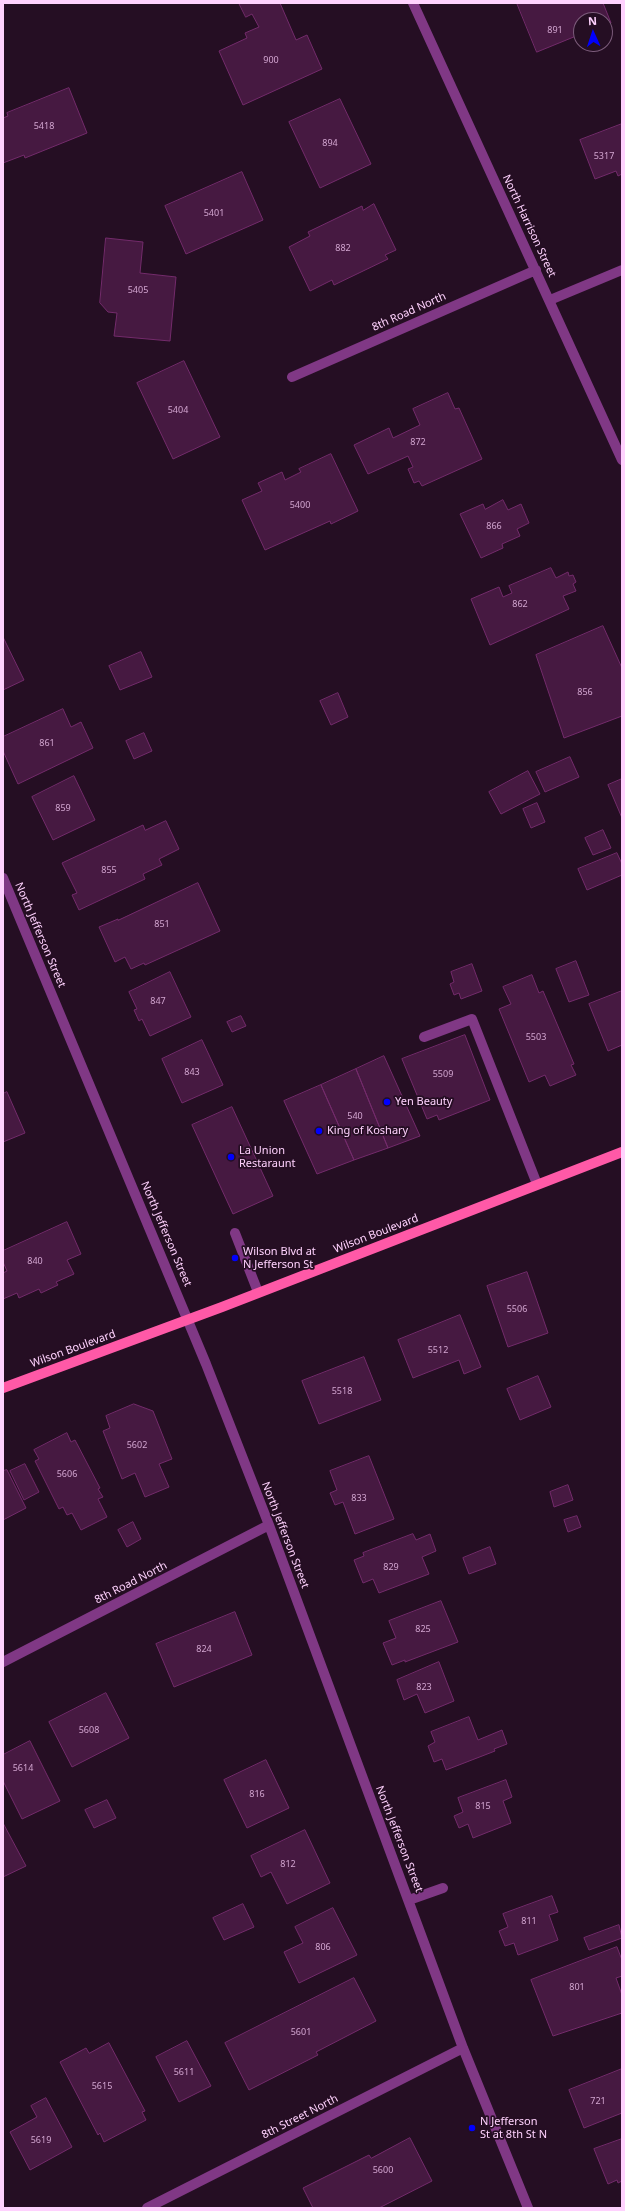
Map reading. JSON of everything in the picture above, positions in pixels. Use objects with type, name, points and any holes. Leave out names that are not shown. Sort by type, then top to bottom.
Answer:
[{"type":"main road","name":"Wilson Boulevard","points":[[3,1388],[188,1319],[622,1152]]},
{"type":"street","name":"North Harrison Street","points":[[413,3],[622,460]]},
{"type":"street","name":"8th Road North","points":[[292,377],[536,270]]},
{"type":"street","points":[[550,300],[622,270]]},
{"type":"street","name":"North Jefferson Street","points":[[3,878],[188,1319],[269,1525],[410,1900],[463,2048],[528,2208]]},
{"type":"street","points":[[424,1037],[472,1019],[537,1184]]},
{"type":"street","points":[[235,1233],[258,1292]]},
{"type":"street","name":"8th Road North","points":[[3,1662],[269,1525]]},
{"type":"street","points":[[410,1900],[443,1888]]},
{"type":"street","name":"8th Street North","points":[[147,2208],[463,2048]]},
{"type":"building","points":[[239,3],[280,3],[296,40],[307,35],[322,69],[243,105],[219,51],[247,38],[245,33],[259,27],[252,14],[246,17]]},
{"type":"building","points":[[517,3],[603,3],[607,12],[573,12],[573,37],[537,52]]},
{"type":"building","points":[[69,88],[87,133],[25,158],[24,155],[3,163],[3,118],[8,116],[7,113]]},
{"type":"building","points":[[340,99],[371,164],[320,188],[289,122]]},
{"type":"building","points":[[622,124],[622,174],[618,176],[616,171],[595,179],[580,140]]},
{"type":"building","points":[[242,172],[263,220],[186,254],[165,206]]},
{"type":"building","points":[[374,204],[396,250],[385,255],[388,259],[334,285],[332,280],[310,291],[289,247],[310,236],[308,232],[362,206],[363,210]]},
{"type":"building","points":[[106,238],[143,242],[140,273],[176,277],[170,341],[114,336],[117,313],[108,312],[100,303]]},
{"type":"building","points":[[184,361],[220,437],[173,459],[137,383]]},
{"type":"building","points":[[448,393],[455,409],[459,408],[482,459],[422,486],[419,481],[414,483],[408,469],[413,467],[408,456],[368,474],[354,445],[389,428],[393,438],[420,425],[413,409]]},
{"type":"building","points":[[331,454],[358,511],[331,524],[330,521],[265,550],[242,500],[262,491],[258,483],[282,472],[285,480],[301,472],[299,469]]},
{"type":"building","points":[[503,500],[508,510],[521,504],[529,523],[517,529],[520,536],[502,544],[503,548],[481,558],[460,514],[483,504],[485,509]]},
{"type":"building","points":[[551,568],[556,578],[568,572],[569,576],[573,575],[576,582],[573,584],[576,591],[563,596],[569,609],[490,645],[471,599],[499,587],[503,597],[512,593],[509,586]]},
{"type":"building","points":[[603,626],[622,668],[622,716],[564,738],[536,655]]},
{"type":"building","points":[[3,637],[24,680],[3,690]]},
{"type":"building","points":[[141,652],[152,677],[120,690],[109,666]]},
{"type":"building","points":[[338,693],[348,717],[331,725],[320,701]]},
{"type":"building","points":[[63,709],[71,727],[81,722],[93,748],[18,784],[3,751],[3,737]]},
{"type":"building","points":[[144,733],[152,751],[134,759],[126,741]]},
{"type":"building","points":[[570,757],[579,777],[545,792],[536,772]]},
{"type":"building","points":[[528,771],[540,794],[501,814],[489,792]]},
{"type":"building","points":[[74,776],[95,820],[53,840],[32,797]]},
{"type":"building","points":[[622,779],[622,818],[608,785]]},
{"type":"building","points":[[537,803],[545,822],[531,828],[523,809]]},
{"type":"building","points":[[166,821],[179,849],[159,859],[162,865],[143,874],[145,879],[79,910],[72,895],[77,893],[62,863],[143,825],[145,830]]},
{"type":"building","points":[[603,830],[611,848],[593,855],[585,838]]},
{"type":"building","points":[[617,853],[622,864],[622,875],[587,890],[578,869]]},
{"type":"building","points":[[198,883],[220,931],[145,965],[144,963],[131,969],[125,957],[115,962],[99,927],[118,920]]},
{"type":"building","points":[[576,961],[589,995],[569,1002],[556,969]]},
{"type":"building","points":[[472,964],[482,991],[461,999],[459,993],[454,995],[450,984],[454,982],[451,972]]},
{"type":"building","points":[[170,972],[191,1017],[150,1036],[142,1019],[139,1021],[134,1010],[137,1009],[129,992]]},
{"type":"building","points":[[532,975],[539,993],[543,991],[574,1064],[571,1065],[576,1075],[550,1086],[545,1075],[529,1082],[499,1009],[511,1004],[503,987]]},
{"type":"building","points":[[622,991],[622,1045],[608,1051],[589,1004]]},
{"type":"building","points":[[241,1016],[246,1026],[232,1032],[227,1022]]},
{"type":"building","points":[[465,1035],[490,1100],[439,1120],[437,1115],[427,1119],[402,1059]]},
{"type":"building","points":[[202,1040],[223,1085],[182,1103],[162,1059]]},
{"type":"building","name":"Yen Beauty","points":[[384,1056],[420,1136],[388,1148],[356,1069]]},
{"type":"building","points":[[356,1069],[388,1148],[354,1160],[321,1085]]},
{"type":"building","name":"King of Koshary","points":[[321,1085],[354,1160],[317,1174],[284,1101]]},
{"type":"building","points":[[7,1092],[25,1133],[3,1142],[3,1094]]},
{"type":"building","name":"La Union Restaraunt","points":[[232,1107],[273,1196],[233,1214],[192,1125]]},
{"type":"building","points":[[67,1222],[81,1254],[67,1260],[74,1274],[56,1282],[58,1285],[41,1293],[39,1289],[19,1298],[17,1293],[3,1299],[3,1273],[7,1271],[3,1262],[3,1251]]},
{"type":"building","points":[[527,1272],[548,1333],[508,1347],[487,1286]]},
{"type":"building","points":[[460,1315],[481,1367],[464,1374],[459,1360],[413,1378],[398,1340]]},
{"type":"building","points":[[364,1357],[381,1400],[319,1424],[302,1381]]},
{"type":"building","points":[[538,1376],[551,1407],[520,1420],[507,1389]]},
{"type":"building","points":[[134,1404],[153,1411],[172,1459],[159,1464],[169,1487],[145,1497],[135,1473],[122,1479],[103,1431],[110,1428],[106,1416]]},
{"type":"building","points":[[67,1433],[71,1442],[75,1440],[100,1488],[98,1489],[103,1497],[98,1499],[107,1517],[81,1530],[72,1513],[67,1515],[63,1507],[59,1509],[35,1461],[39,1459],[34,1450]]},
{"type":"building","points":[[369,1456],[394,1519],[355,1534],[343,1502],[335,1505],[330,1493],[337,1490],[330,1471]]},
{"type":"building","points":[[25,1464],[39,1492],[24,1500],[10,1471]]},
{"type":"building","points":[[7,1470],[26,1508],[3,1520],[3,1471]]},
{"type":"building","points":[[568,1485],[573,1500],[554,1507],[550,1492]]},
{"type":"building","points":[[577,1516],[581,1527],[568,1532],[564,1520]]},
{"type":"building","points":[[133,1522],[141,1539],[127,1547],[118,1530]]},
{"type":"building","points":[[413,1534],[416,1540],[430,1534],[436,1551],[422,1557],[429,1574],[379,1593],[373,1579],[363,1583],[354,1560],[364,1556],[363,1553]]},
{"type":"building","points":[[490,1547],[496,1564],[469,1574],[463,1558]]},
{"type":"building","points":[[441,1601],[458,1642],[405,1662],[405,1660],[392,1665],[383,1643],[396,1638],[389,1621]]},
{"type":"building","points":[[235,1612],[252,1655],[174,1687],[156,1644]]},
{"type":"building","points":[[439,1662],[454,1701],[425,1713],[417,1694],[404,1700],[397,1680]]},
{"type":"building","points":[[106,1693],[129,1738],[72,1767],[49,1722]]},
{"type":"building","points":[[469,1717],[478,1740],[502,1730],[507,1744],[494,1749],[495,1751],[446,1770],[442,1759],[434,1762],[428,1746],[435,1742],[431,1732]]},
{"type":"building","points":[[30,1741],[60,1801],[22,1819],[3,1781],[3,1755]]},
{"type":"building","points":[[266,1760],[289,1808],[247,1828],[224,1780]]},
{"type":"building","points":[[506,1780],[512,1797],[503,1801],[511,1823],[473,1838],[468,1824],[459,1828],[454,1816],[463,1812],[458,1798]]},
{"type":"building","points":[[107,1800],[116,1818],[94,1828],[85,1810]]},
{"type":"building","points":[[3,1823],[26,1866],[3,1877]]},
{"type":"building","points":[[305,1830],[330,1883],[287,1904],[271,1872],[261,1877],[251,1856]]},
{"type":"building","points":[[552,1896],[558,1912],[549,1915],[558,1940],[518,1955],[514,1943],[505,1946],[499,1931],[508,1927],[503,1914]]},
{"type":"building","points":[[243,1904],[254,1927],[224,1940],[213,1918]]},
{"type":"building","points":[[333,1908],[357,1955],[299,1983],[284,1952],[303,1943],[295,1927]]},
{"type":"building","points":[[619,1925],[622,1938],[589,1950],[584,1938]]},
{"type":"building","points":[[617,1947],[622,1960],[622,1976],[616,1978],[622,1995],[622,2013],[553,2036],[531,1980]]},
{"type":"building","points":[[354,1978],[376,2021],[316,2052],[318,2055],[249,2090],[225,2043]]},
{"type":"building","points":[[187,2041],[211,2086],[179,2102],[156,2057]]},
{"type":"building","points":[[109,2043],[145,2111],[142,2112],[146,2120],[104,2142],[100,2133],[98,2135],[60,2062],[86,2048],[89,2053]]},
{"type":"building","points":[[622,2069],[622,2113],[584,2128],[569,2090]]},
{"type":"building","points":[[46,2098],[72,2147],[30,2170],[10,2132],[37,2117],[31,2106]]},
{"type":"building","points":[[410,2138],[432,2181],[379,2208],[313,2208],[303,2188],[369,2155],[371,2158]]},
{"type":"building","points":[[622,2139],[622,2181],[618,2183],[617,2180],[608,2184],[594,2149]]},
{"type":"place","name":"Yen Beauty","points":[[387,1102]]},
{"type":"place","name":"King of Koshary","points":[[319,1131]]},
{"type":"place","name":"La Union Restaraunt","points":[[231,1157]]},
{"type":"place","name":"Wilson Blvd at N Jefferson St","points":[[235,1258]]},
{"type":"place","name":"N Jefferson St at 8th St N","points":[[472,2128]]}]
